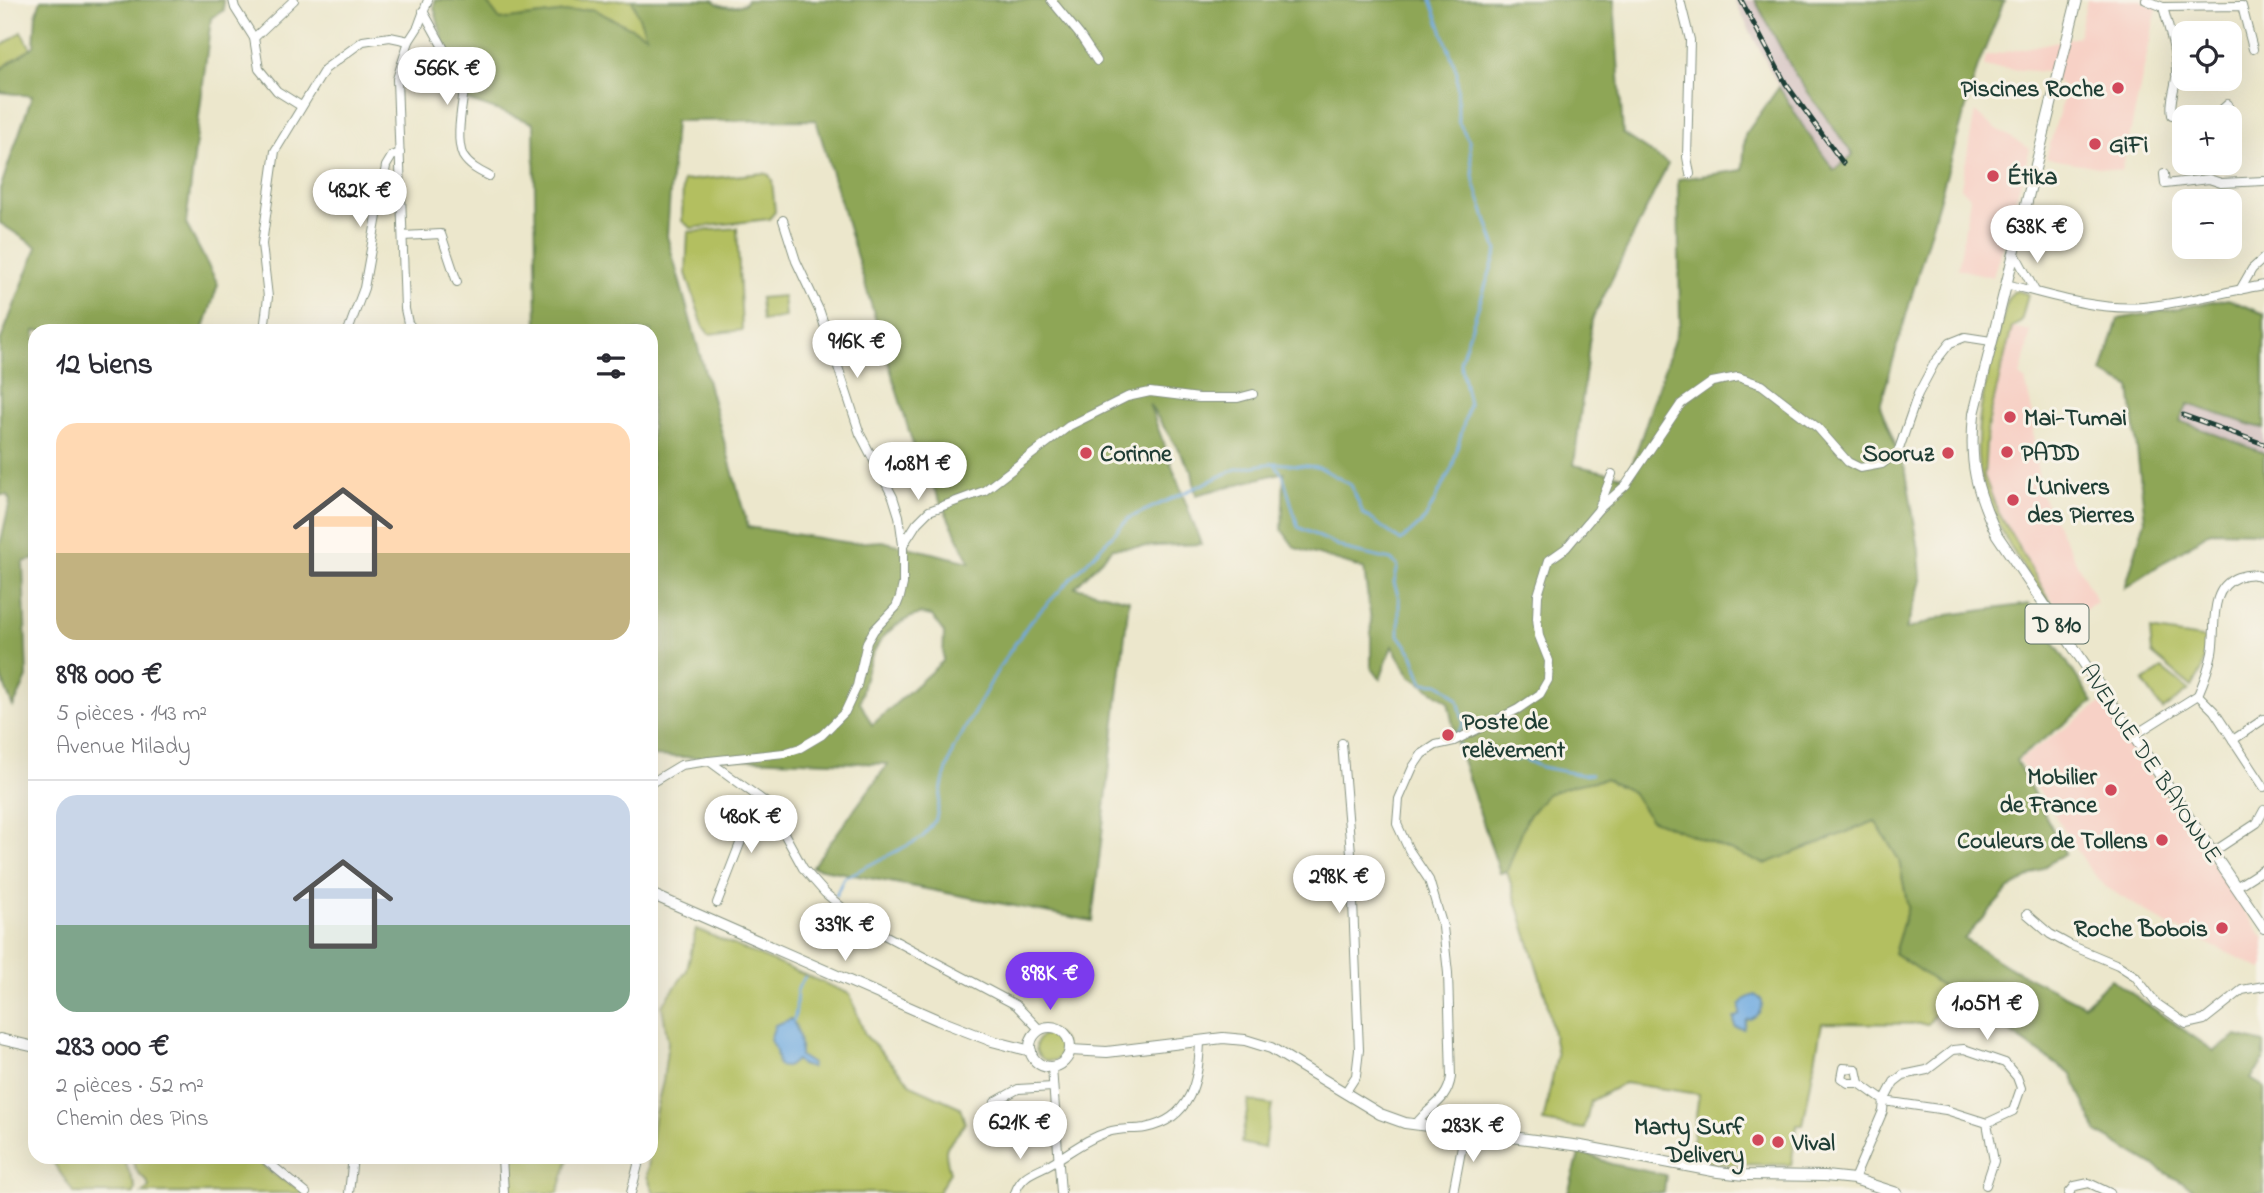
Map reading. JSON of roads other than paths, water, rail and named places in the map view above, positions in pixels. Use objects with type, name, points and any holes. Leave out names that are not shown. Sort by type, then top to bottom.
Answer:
[{"type":"main road","name":"AVENUE DE BAYONNE","points":[[2077,0],[1974,414],[1971,458],[1982,503],[1997,535],[2264,928]]},
{"type":"main road","points":[[658,897],[938,1020],[992,1041],[1031,1051],[1041,1064],[1052,1067],[1064,1061],[1070,1050],[1068,1037],[1064,1032],[1052,1027],[1040,1030],[1032,1039],[1031,1051]]},
{"type":"main road","points":[[1070,1050],[1122,1051],[1231,1038],[1261,1045],[1380,1114],[1416,1124],[1581,1146],[1718,1172],[1745,1175],[1825,1175],[1854,1180],[1897,1193]]},
{"type":"main road","points":[[0,1040],[28,1046]]},
{"type":"street","points":[[233,0],[235,8],[254,38],[259,69],[277,91],[301,106]]},
{"type":"street","points":[[254,38],[294,0]]},
{"type":"street","points":[[408,324],[397,79],[409,41],[418,27],[428,0]]},
{"type":"street","points":[[1051,0],[1097,61]]},
{"type":"street","points":[[1680,0],[1690,40],[1687,157],[1690,174]]},
{"type":"street","points":[[2146,0],[2163,7],[2242,6],[2253,49]]},
{"type":"street","points":[[2163,7],[2172,42],[2176,77],[2169,103],[2172,115],[2218,113],[2228,104]]},
{"type":"street","points":[[423,12],[461,79],[465,79],[460,135],[463,155],[473,168],[489,176]]},
{"type":"street","points":[[265,324],[268,297],[262,244],[275,151],[325,69],[363,41],[390,37],[409,41]]},
{"type":"street","points":[[351,324],[364,288],[386,166],[392,156],[400,153]]},
{"type":"street","points":[[2164,174],[2165,184],[2209,179],[2221,183],[2264,181]]},
{"type":"street","points":[[658,779],[681,765],[784,753],[800,748],[822,735],[835,724],[850,704],[867,642],[901,597],[903,545],[899,516],[893,497],[860,434],[820,312],[796,261],[783,220]]},
{"type":"street","points":[[403,236],[441,234],[457,282]]},
{"type":"street","points":[[2014,252],[2035,291]]},
{"type":"street","points":[[2240,290],[2252,269],[2264,258]]},
{"type":"street","points":[[2006,285],[2109,306],[2142,307],[2264,285]]},
{"type":"street","points":[[1416,1124],[1449,1090],[1451,1065],[1447,947],[1437,901],[1429,880],[1397,824],[1399,799],[1422,754],[1506,715],[1540,694],[1548,680],[1549,662],[1539,636],[1538,595],[1549,560],[1566,548],[1598,510],[1626,485],[1681,404],[1713,382],[1738,377],[1762,385],[1818,428],[1848,462],[1860,468],[1882,464],[1898,452],[1918,394],[1935,362],[1951,343],[1965,337],[1991,341]]},
{"type":"street","points":[[903,545],[917,523],[929,511],[984,491],[1069,426],[1107,405],[1138,394],[1150,393],[1225,398],[1253,394]]},
{"type":"street","points":[[1598,510],[1612,474]]},
{"type":"street","points":[[2133,736],[2198,695],[2212,655],[2215,609],[2222,587],[2244,575],[2259,575],[2264,578]]},
{"type":"street","points":[[2198,695],[2214,711],[2264,787]]},
{"type":"street","points":[[2233,740],[2264,719]]},
{"type":"street","points":[[1342,743],[1359,1050],[1356,1076],[1345,1093]]},
{"type":"street","points":[[709,761],[768,804],[811,878],[858,920],[1016,1005],[1040,1030]]},
{"type":"street","points":[[717,903],[758,797]]},
{"type":"street","points":[[2213,852],[2257,823],[2264,810]]},
{"type":"street","points":[[2236,887],[2264,869]]},
{"type":"street","points":[[2028,914],[2050,934],[2070,946],[2118,965],[2135,976],[2156,1003],[2186,1024],[2204,1020],[2242,990],[2264,986]]},
{"type":"street","points":[[1015,1193],[1022,1179],[1029,1173],[1047,1166],[1058,1157],[1108,1132],[1157,1125],[1184,1107],[1192,1093],[1196,1077],[1200,1041]]},
{"type":"street","points":[[1854,1180],[1883,1111],[1884,1101],[1894,1082],[1903,1075],[1927,1070],[1953,1050],[1964,1049],[2005,1063],[2017,1077],[2021,1088],[2013,1111],[1987,1123],[1946,1110],[1884,1101],[1859,1083]]},
{"type":"street","points":[[1052,1067],[1061,1193]]},
{"type":"street","points":[[995,1102],[1018,1089],[1053,1087]]},
{"type":"street","points":[[1986,1185],[1994,1161],[1987,1123]]},
{"type":"street","points":[[1453,1193],[1465,1130]]},
{"type":"street","points":[[271,1164],[306,1193]]},
{"type":"street","points":[[349,1193],[352,1164]]},
{"type":"street","points":[[502,1164],[504,1193]]},
{"type":"street","points":[[631,1193],[638,1164]]},
{"type":"street","points":[[2069,1193],[2075,1186],[2089,1183],[2109,1193]]},
{"type":"water","points":[[1755,995],[1762,1000],[1759,1013],[1747,1020],[1744,1029],[1735,1027],[1734,1018],[1740,1015],[1740,1005]]},
{"type":"water","points":[[791,1019],[799,1036],[800,1056],[812,1064],[811,1068],[796,1060],[786,1067],[778,1065],[776,1051],[770,1040],[775,1025]]},
{"type":"waterway","points":[[836,895],[844,878],[922,838],[936,819],[953,750],[1000,666],[1029,623],[1129,518],[1236,469],[1274,463],[1319,467],[1351,485],[1363,513],[1401,541],[1425,519],[1452,468],[1469,404],[1460,362],[1497,251],[1474,182],[1469,141],[1458,121],[1457,72],[1431,0]]},
{"type":"waterway","points":[[1274,463],[1283,475],[1298,527],[1350,551],[1391,560],[1398,566],[1394,583],[1399,598],[1399,635],[1412,653],[1423,683],[1439,684],[1458,700],[1464,724],[1456,735]]},
{"type":"waterway","points":[[1459,745],[1461,750],[1502,759],[1522,758],[1541,767],[1583,775],[1592,774]]},
{"type":"waterway","points":[[814,946],[829,908]]},
{"type":"waterway","points":[[793,1021],[798,989],[805,977]]},
{"type":"railway","points":[[1741,0],[1786,84],[1843,163]]},
{"type":"railway","points":[[2183,415],[2264,444]]},
{"type":"place","name":"Piscines Roche","points":[[2118,88]]},
{"type":"place","name":"GiFi","points":[[2095,144]]},
{"type":"place","name":"Étika","points":[[1993,176]]},
{"type":"place","name":"Mai-Tumai","points":[[2010,417]]},
{"type":"place","name":"PADD","points":[[2007,452]]},
{"type":"place","name":"Corinne","points":[[1086,453]]},
{"type":"place","name":"Sooruz","points":[[1948,453]]},
{"type":"place","name":"L'Univers des Pierres","points":[[2013,500]]},
{"type":"place","name":"Poste de relèvement","points":[[1448,735]]},
{"type":"place","name":"Mobilier de France","points":[[2111,790]]},
{"type":"place","name":"Couleurs de Tollens","points":[[2162,840]]},
{"type":"place","name":"Roche Bobois","points":[[2222,928]]},
{"type":"place","name":"Marty Surf Delivery","points":[[1758,1140]]},
{"type":"place","name":"Vival","points":[[1778,1142]]}]
